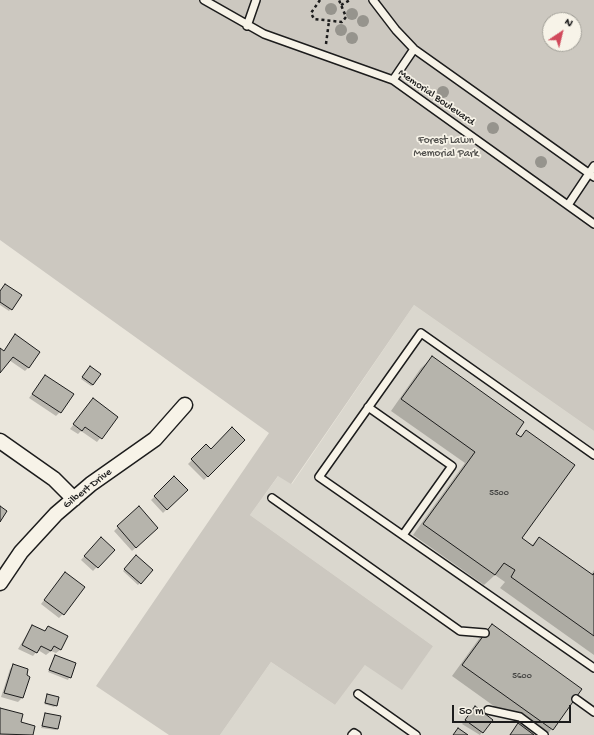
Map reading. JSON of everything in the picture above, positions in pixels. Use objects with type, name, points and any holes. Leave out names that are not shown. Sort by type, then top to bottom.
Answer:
[{"type":"street","name":"Gilbert Drive","points":[[0,583],[38,532],[91,484],[155,439],[185,405]]},
{"type":"street","points":[[0,441],[54,479],[74,499]]},
{"type":"lane","name":"Memorial Boulevard","points":[[204,0],[247,26],[290,45],[393,80],[594,224]]},
{"type":"lane","points":[[247,26],[256,0]]},
{"type":"lane","points":[[373,0],[396,30],[414,48],[592,176]]},
{"type":"lane","points":[[393,80],[414,48]]},
{"type":"lane","points":[[568,205],[592,176],[594,166]]},
{"type":"lane","points":[[594,455],[421,333],[319,477],[594,668]]},
{"type":"lane","points":[[368,407],[452,466],[403,535]]},
{"type":"lane","points":[[272,498],[460,631],[485,633]]},
{"type":"lane","points":[[358,694],[416,735]]},
{"type":"lane","points":[[576,699],[594,712]]},
{"type":"lane","points":[[488,710],[520,717],[544,735]]},
{"type":"lane","points":[[352,735],[354,733],[357,735]]},
{"type":"path","points":[[319,0],[311,13],[314,19],[342,22],[346,17],[339,0]]},
{"type":"path","points":[[341,4],[350,0]]},
{"type":"path","points":[[324,57],[329,21]]},
{"type":"shaded area","points":[[414,305],[594,431],[594,735],[220,735],[271,662],[335,705],[365,665],[433,646],[250,515],[279,475],[292,484]]},
{"type":"green space","name":"Forest Lawn Memorial Park","points":[[0,0],[594,0],[594,431],[414,305],[291,484],[278,476],[250,515],[433,646],[402,690],[365,665],[335,705],[271,662],[220,735],[169,735],[96,686],[269,433],[0,240]]},
{"type":"building","points":[[5,284],[22,295],[12,310],[0,302],[0,291]]},
{"type":"building","points":[[15,334],[40,352],[29,368],[13,357],[0,373],[0,348],[4,351]]},
{"type":"building","points":[[432,356],[524,422],[516,434],[521,437],[526,430],[575,465],[522,538],[533,546],[539,537],[593,575],[594,573],[594,636],[511,577],[515,570],[504,563],[495,575],[423,524],[475,452],[401,399]]},
{"type":"building","points":[[90,366],[101,374],[93,385],[82,377]]},
{"type":"building","points":[[45,375],[74,394],[61,413],[32,394]]},
{"type":"building","points":[[93,398],[118,417],[102,439],[85,427],[82,431],[73,424]]},
{"type":"building","points":[[232,427],[245,440],[208,477],[191,459],[206,444],[211,449]]},
{"type":"building","points":[[174,476],[188,490],[167,510],[154,496]]},
{"type":"building","points":[[0,506],[7,511],[0,522]]},
{"type":"building","points":[[139,506],[158,528],[136,548],[117,526]]},
{"type":"building","points":[[101,537],[115,550],[98,568],[84,556]]},
{"type":"building","points":[[136,555],[153,570],[141,584],[124,569]]},
{"type":"building","points":[[65,572],[85,587],[64,615],[44,600]]},
{"type":"building","points":[[492,624],[582,689],[553,730],[462,665]]},
{"type":"building","points":[[32,625],[45,631],[48,626],[68,636],[61,650],[54,646],[51,651],[41,646],[37,653],[22,645]]},
{"type":"building","points":[[55,655],[76,663],[71,678],[49,670]]},
{"type":"building","points":[[13,664],[28,669],[27,675],[30,677],[23,698],[4,693]]},
{"type":"building","points":[[47,694],[59,697],[57,706],[45,703]]},
{"type":"building","points":[[475,706],[493,720],[483,733],[465,720]]},
{"type":"building","points":[[0,708],[23,714],[21,722],[35,726],[33,735],[0,734]]},
{"type":"building","points":[[45,713],[61,716],[58,729],[42,726]]},
{"type":"building","points":[[518,723],[534,735],[510,735]]},
{"type":"building","points":[[458,728],[468,735],[453,735]]}]
